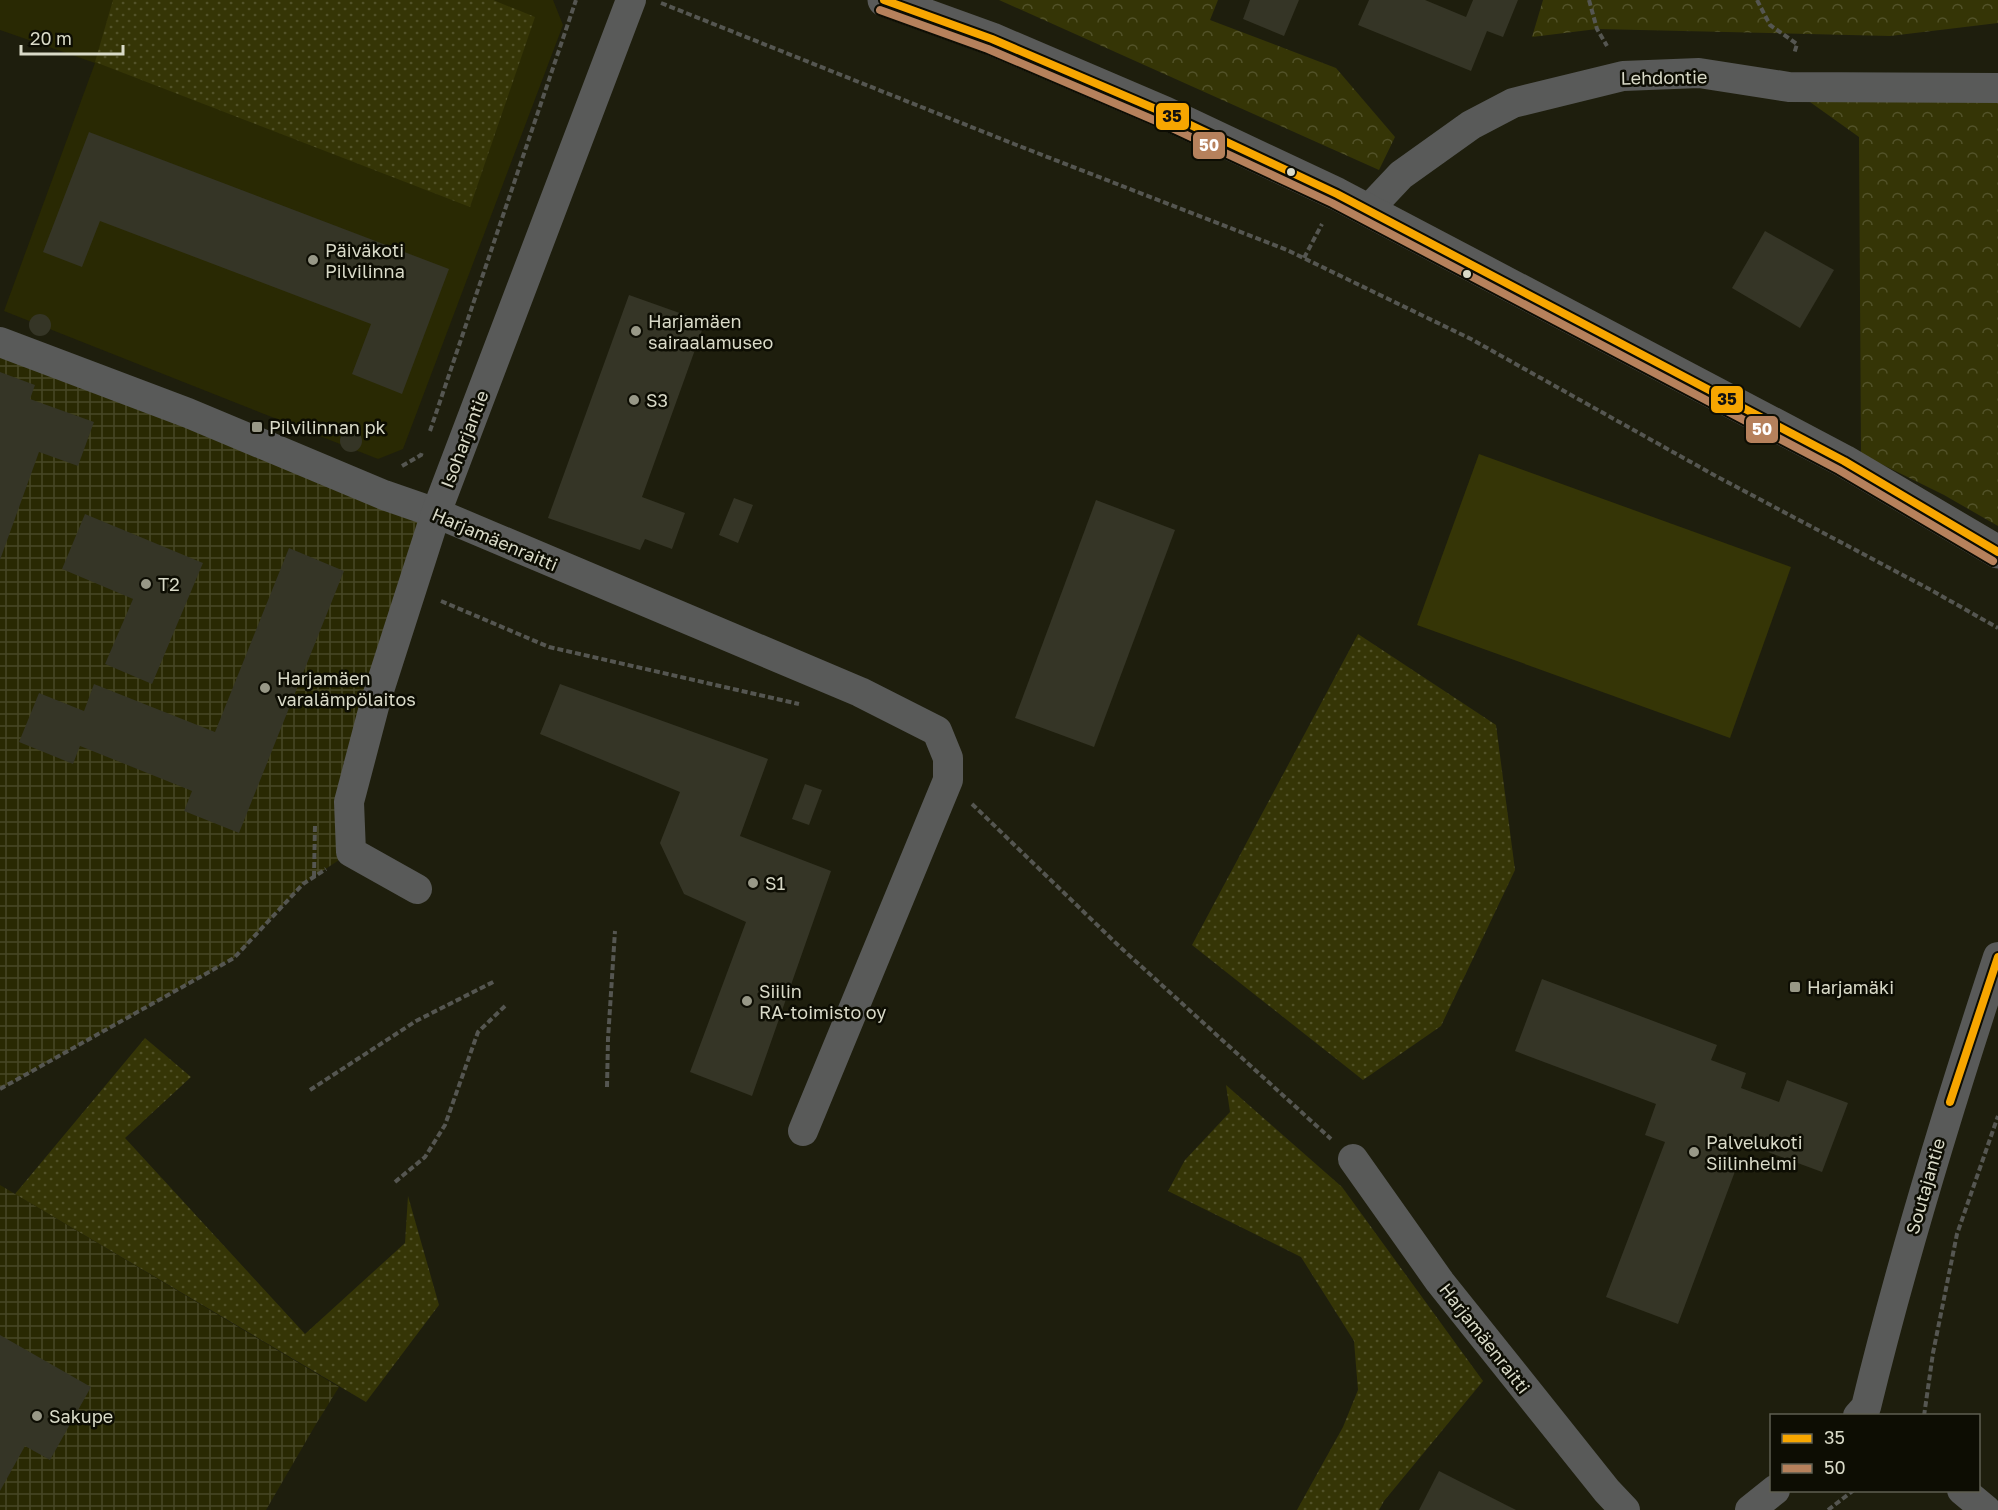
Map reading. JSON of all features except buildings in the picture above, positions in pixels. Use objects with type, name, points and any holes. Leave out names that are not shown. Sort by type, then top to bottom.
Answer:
[{"type":"street","name":"Isoharjantie","points":[[351,852],[349,802],[375,704],[436,513],[631,0]]},
{"type":"street","points":[[884,0],[992,39],[1165,113],[1368,210],[1844,461],[1998,552]]},
{"type":"street","name":"Lehdontie","points":[[1368,210],[1401,175],[1471,125],[1513,103],[1623,76],[1699,74],[1788,87],[1998,88]]},
{"type":"street","name":"Harjamäenraitti","points":[[0,342],[188,413],[384,495],[436,513],[860,692],[937,731],[948,759],[948,780],[803,1131]]},
{"type":"street","points":[[351,852],[417,889]]},
{"type":"street","name":"Soutajantie","points":[[1866,1413],[1891,1304],[1912,1229],[1950,1102],[1998,957]]},
{"type":"street","name":"Harjamäenraitti","points":[[1353,1159],[1440,1282],[1607,1491],[1625,1510]]},
{"type":"street","points":[[1750,1510],[1774,1492]]},
{"type":"street","points":[[1963,1492],[1986,1510]]},
{"type":"path","points":[[429,433],[576,0]]},
{"type":"path","points":[[654,0],[1287,250],[1471,339],[1714,475],[1998,628]]},
{"type":"path","points":[[1589,0],[1597,29],[1623,76]]},
{"type":"path","points":[[1757,0],[1770,25],[1797,44],[1788,77],[1788,87]]},
{"type":"path","points":[[384,495],[400,467],[421,455],[425,445]]},
{"type":"path","points":[[0,1089],[234,958],[303,884],[351,852]]},
{"type":"path","points":[[607,1087],[615,930]]},
{"type":"path","points":[[310,1090],[416,1022],[495,981]]},
{"type":"path","points":[[395,1182],[425,1157],[445,1125],[478,1032],[506,1005]]},
{"type":"path","points":[[1924,1414],[1933,1353],[1957,1234],[1998,1116]]},
{"type":"path","points":[[1828,1510],[1853,1492]]},
{"type":"shaded area","points":[[0,0],[553,0],[563,25],[403,449],[378,459],[4,311],[95,63],[0,30]]},
{"type":"shaded area","points":[[0,343],[436,513],[351,852],[303,884],[234,958],[0,1089]]},
{"type":"shaded area","points":[[0,1185],[339,1387],[266,1510],[0,1510]]},
{"type":"green space","points":[[113,0],[493,0],[535,17],[470,207],[95,62]]},
{"type":"green space","points":[[999,0],[1218,0],[1210,20],[1336,68],[1395,137],[1379,170]]},
{"type":"green space","points":[[1543,0],[1998,0],[1998,23],[1890,36],[1597,29],[1532,37]]},
{"type":"green space","points":[[1789,87],[1998,88],[1998,526],[1944,495],[1861,454],[1859,137]]},
{"type":"green space","points":[[1479,454],[1791,567],[1730,738],[1417,625]]},
{"type":"green space","points":[[1358,634],[1496,725],[1515,870],[1441,1026],[1363,1080],[1192,945]]},
{"type":"green space","points":[[145,1038],[191,1077],[125,1138],[305,1334],[405,1243],[408,1196],[439,1305],[366,1402],[15,1194]]},
{"type":"green space","points":[[1226,1085],[1342,1187],[1483,1381],[1379,1510],[1297,1510],[1343,1427],[1358,1390],[1354,1341],[1301,1257],[1168,1191],[1185,1160],[1230,1112]]},
{"type":"transit line","name":"35","points":[[884,0],[992,39],[1165,113],[1337,194],[1844,461],[1998,552]]},
{"type":"transit line","name":"50","points":[[880,10],[988,49],[1161,123],[1332,203],[1839,470],[1993,561]]},
{"type":"transit line","name":"35","points":[[1950,1102],[1998,957]]},
{"type":"place","name":"Päiväkoti Pilvilinna","points":[[313,260]]},
{"type":"place","name":"Harjamäen sairaalamuseo","points":[[636,331]]},
{"type":"place","name":"S3","points":[[634,400]]},
{"type":"place","name":"Pilvilinnan pk","points":[[257,427]]},
{"type":"place","name":"T2","points":[[146,584]]},
{"type":"place","name":"Harjamäen varalämpölaitos","points":[[265,688]]},
{"type":"place","name":"S1","points":[[753,883]]},
{"type":"place","name":"Harjamäki","points":[[1795,987]]},
{"type":"place","name":"Siilin RA-toimisto oy","points":[[747,1001]]},
{"type":"place","name":"Palvelukoti Siilinhelmi","points":[[1694,1152]]},
{"type":"place","name":"Sakupe","points":[[37,1416]]}]
